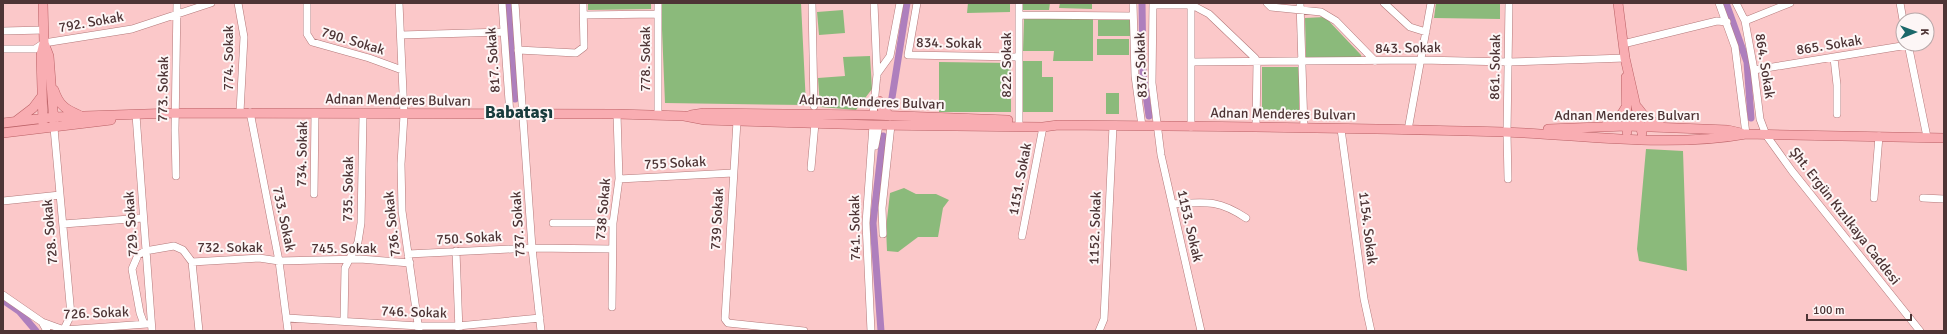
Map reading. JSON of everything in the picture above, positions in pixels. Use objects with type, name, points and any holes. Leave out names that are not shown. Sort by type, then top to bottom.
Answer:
[{"type":"main road","points":[[43,3],[44,44],[42,54],[42,96],[44,129]]},
{"type":"main road","points":[[1618,3],[1625,58],[1642,127],[1642,140]]},
{"type":"main road","points":[[44,44],[49,56],[54,128]]},
{"type":"main road","points":[[1625,58],[1627,139]]},
{"type":"main road","points":[[50,79],[58,100],[65,109],[82,116]]},
{"type":"main road","points":[[16,121],[33,108],[42,96]]},
{"type":"main road","points":[[879,101],[891,121]]},
{"type":"main road","points":[[1602,127],[1616,120],[1623,114],[1627,106]]},
{"type":"main road","points":[[1637,107],[1645,117],[1664,128]]},
{"type":"main road","name":"Adnan Menderes Bulvarı","points":[[3,123],[54,117],[111,114],[136,115],[245,112],[510,115],[617,114],[684,116],[705,120],[815,123],[876,120]]},
{"type":"main road","name":"Adnan Menderes Bulvarı","points":[[684,116],[704,113],[891,121],[1058,125],[1507,132],[1642,140],[1728,138],[1746,134]]},
{"type":"main road","name":"Adnan Menderes Bulvarı","points":[[3,133],[54,128],[136,115]]},
{"type":"main road","name":"Adnan Menderes Bulvarı","points":[[1019,123],[1043,127],[1058,125]]},
{"type":"main road","name":"Adnan Menderes Bulvarı","points":[[1507,132],[1626,126],[1728,130],[1746,134],[1766,135],[1944,138]]},
{"type":"street","name":"773. Sokak","points":[[176,3],[176,176]]},
{"type":"street","name":"792. Sokak","points":[[3,49],[35,49],[44,44],[132,29],[211,3]]},
{"type":"street","name":"774. Sokak","points":[[238,3],[244,37],[245,112]]},
{"type":"street","name":"790. Sokak","points":[[307,3],[307,34],[312,42],[369,58],[402,70]]},
{"type":"street","name":"736. Sokak","points":[[399,3],[404,114],[401,164],[402,210],[419,329]]},
{"type":"street","name":"817. Sokak","points":[[502,3],[510,115]]},
{"type":"street","name":"737. Sokak","points":[[515,3],[532,248],[541,331]]},
{"type":"street","points":[[518,50],[576,53],[584,47],[583,3]]},
{"type":"street","name":"778. Sokak","points":[[658,3],[658,115]]},
{"type":"street","points":[[812,3],[814,106]]},
{"type":"street","points":[[874,3],[879,101],[876,120]]},
{"type":"street","points":[[876,120],[877,74],[890,56],[900,3]]},
{"type":"street","name":"834. Sokak","points":[[917,3],[908,55],[1019,57]]},
{"type":"street","name":"822. Sokak","points":[[1019,3],[1019,123]]},
{"type":"street","name":"837. Sokak","points":[[1133,3],[1135,76],[1142,126]]},
{"type":"street","points":[[1267,3],[1271,7],[1300,6],[1321,12],[1336,21],[1375,61]]},
{"type":"street","points":[[1384,3],[1410,27],[1426,32]]},
{"type":"street","points":[[1408,130],[1431,3]]},
{"type":"street","name":"861. Sokak","points":[[1508,179],[1507,132],[1510,3]]},
{"type":"street","points":[[1718,3],[1727,22],[1735,47],[1746,134]]},
{"type":"street","name":"864. Sokak","points":[[1736,3],[1745,21],[1754,70],[1760,119],[1766,135]]},
{"type":"street","points":[[1745,21],[1790,3]]},
{"type":"street","points":[[1153,4],[1191,4],[1209,14],[1257,62],[1256,127]]},
{"type":"street","name":"837. Sokak","points":[[1153,4],[1152,83],[1158,126]]},
{"type":"street","points":[[1191,4],[1191,127]]},
{"type":"street","points":[[1300,6],[1304,128]]},
{"type":"street","points":[[584,15],[658,14]]},
{"type":"street","points":[[1019,15],[1133,16]]},
{"type":"street","points":[[1623,44],[1718,21],[1727,22]]},
{"type":"street","points":[[3,31],[44,30]]},
{"type":"street","points":[[401,35],[504,32]]},
{"type":"street","name":"865. Sokak","points":[[1754,70],[1895,47]]},
{"type":"street","points":[[1909,52],[1927,137]]},
{"type":"street","name":"843. Sokak","points":[[1192,62],[1421,60],[1509,62],[1625,58]]},
{"type":"street","points":[[1834,58],[1837,85],[1836,114]]},
{"type":"street","name":"733. Sokak","points":[[245,112],[279,261],[288,331]]},
{"type":"street","name":"734. Sokak","points":[[314,194],[315,113]]},
{"type":"street","name":"735. Sokak","points":[[347,260],[358,242],[361,223],[363,114]]},
{"type":"street","name":"738 Sokak","points":[[612,307],[613,223],[619,179],[617,114]]},
{"type":"street","name":"729. Sokak","points":[[136,115],[149,326]]},
{"type":"street","name":"741. Sokak","points":[[871,331],[866,223],[870,162],[876,120]]},
{"type":"street","name":"739 Sokak","points":[[737,121],[725,319],[728,324],[804,331]]},
{"type":"street","points":[[883,234],[882,208],[891,121]]},
{"type":"street","points":[[811,168],[815,123]]},
{"type":"street","name":"1152. Sokak","points":[[1099,330],[1104,319],[1113,126]]},
{"type":"street","name":"1153. Sokak","points":[[1158,126],[1161,155],[1201,331]]},
{"type":"street","name":"1151. Sokak","points":[[1022,236],[1043,127]]},
{"type":"street","name":"728. Sokak","points":[[54,128],[71,315],[63,330]]},
{"type":"street","name":"1154. Sokak","points":[[1341,129],[1364,299],[1371,331]]},
{"type":"street","name":"Şht. Ergün Kızılkaya Caddesi","points":[[1766,135],[1792,171],[1920,331]]},
{"type":"street","points":[[1874,198],[1879,136]]},
{"type":"street","name":"755 Sokak","points":[[619,179],[733,173]]},
{"type":"street","points":[[3,201],[60,194]]},
{"type":"street","points":[[1923,198],[1944,199]]},
{"type":"street","points":[[1172,204],[1198,202],[1215,203],[1230,207],[1246,218]]},
{"type":"street","points":[[63,224],[143,218]]},
{"type":"street","points":[[552,223],[613,223]]},
{"type":"street","name":"732. Sokak","points":[[145,251],[174,246],[183,250],[192,262],[259,258],[279,261]]},
{"type":"street","name":"750. Sokak","points":[[408,254],[532,248],[612,249]]},
{"type":"street","points":[[145,251],[138,256],[132,268],[140,313],[149,326]]},
{"type":"street","points":[[456,251],[458,329]]},
{"type":"street","name":"745. Sokak","points":[[279,261],[360,259],[410,263]]},
{"type":"street","points":[[344,321],[344,268],[347,260]]},
{"type":"street","points":[[192,262],[192,278],[199,331]]},
{"type":"street","name":"726. Sokak","points":[[3,295],[42,322],[63,330],[149,326]]},
{"type":"street","name":"746. Sokak","points":[[287,318],[344,321],[419,329],[458,329],[540,318]]},
{"type":"street","points":[[42,322],[47,331]]},
{"type":"green space","points":[[588,3],[651,3],[651,9],[588,10]]},
{"type":"green space","points":[[664,3],[801,3],[806,105],[665,103],[661,5]]},
{"type":"green space","points":[[968,3],[1010,3],[1010,12],[967,13]]},
{"type":"green space","points":[[1023,3],[1050,3],[1049,10],[1023,10]]},
{"type":"green space","points":[[1060,3],[1092,3],[1092,9],[1059,8]]},
{"type":"green space","points":[[1436,3],[1500,3],[1500,19],[1434,18]]},
{"type":"green space","points":[[843,10],[845,33],[819,35],[817,12]]},
{"type":"green space","points":[[1325,17],[1361,55],[1362,60],[1306,58],[1305,18]]},
{"type":"green space","points":[[1024,18],[1093,18],[1093,61],[1053,61],[1054,51],[1023,51]]},
{"type":"green space","points":[[1098,20],[1130,20],[1130,36],[1098,36]]},
{"type":"green space","points":[[1097,39],[1129,39],[1129,55],[1097,55]]},
{"type":"green space","points":[[870,56],[872,89],[856,110],[820,107],[818,78],[845,76],[843,57]]},
{"type":"green space","points":[[1021,61],[1042,61],[1042,77],[1053,77],[1053,112],[1022,112]]},
{"type":"green space","points":[[939,62],[1011,63],[1011,112],[939,112]]},
{"type":"green space","points":[[1262,67],[1299,67],[1299,119],[1262,118]]},
{"type":"green space","points":[[1106,93],[1119,93],[1119,114],[1106,114]]},
{"type":"green space","points":[[1646,149],[1683,151],[1687,271],[1639,261],[1637,249]]},
{"type":"green space","points":[[904,188],[916,194],[936,194],[949,200],[943,208],[938,237],[918,237],[898,252],[887,251],[886,228],[890,193]]},
{"type":"waterway","points":[[508,3],[515,99]]},
{"type":"waterway","points":[[891,104],[907,3]]},
{"type":"waterway","points":[[1142,3],[1143,74],[1149,116]]},
{"type":"waterway","points":[[1726,3],[1747,62],[1751,118]]},
{"type":"waterway","points":[[881,331],[873,223],[883,136]]},
{"type":"waterway","points":[[3,300],[19,311],[36,331]]},
{"type":"district","name":"Babataşı","points":[[519,112]]}]
